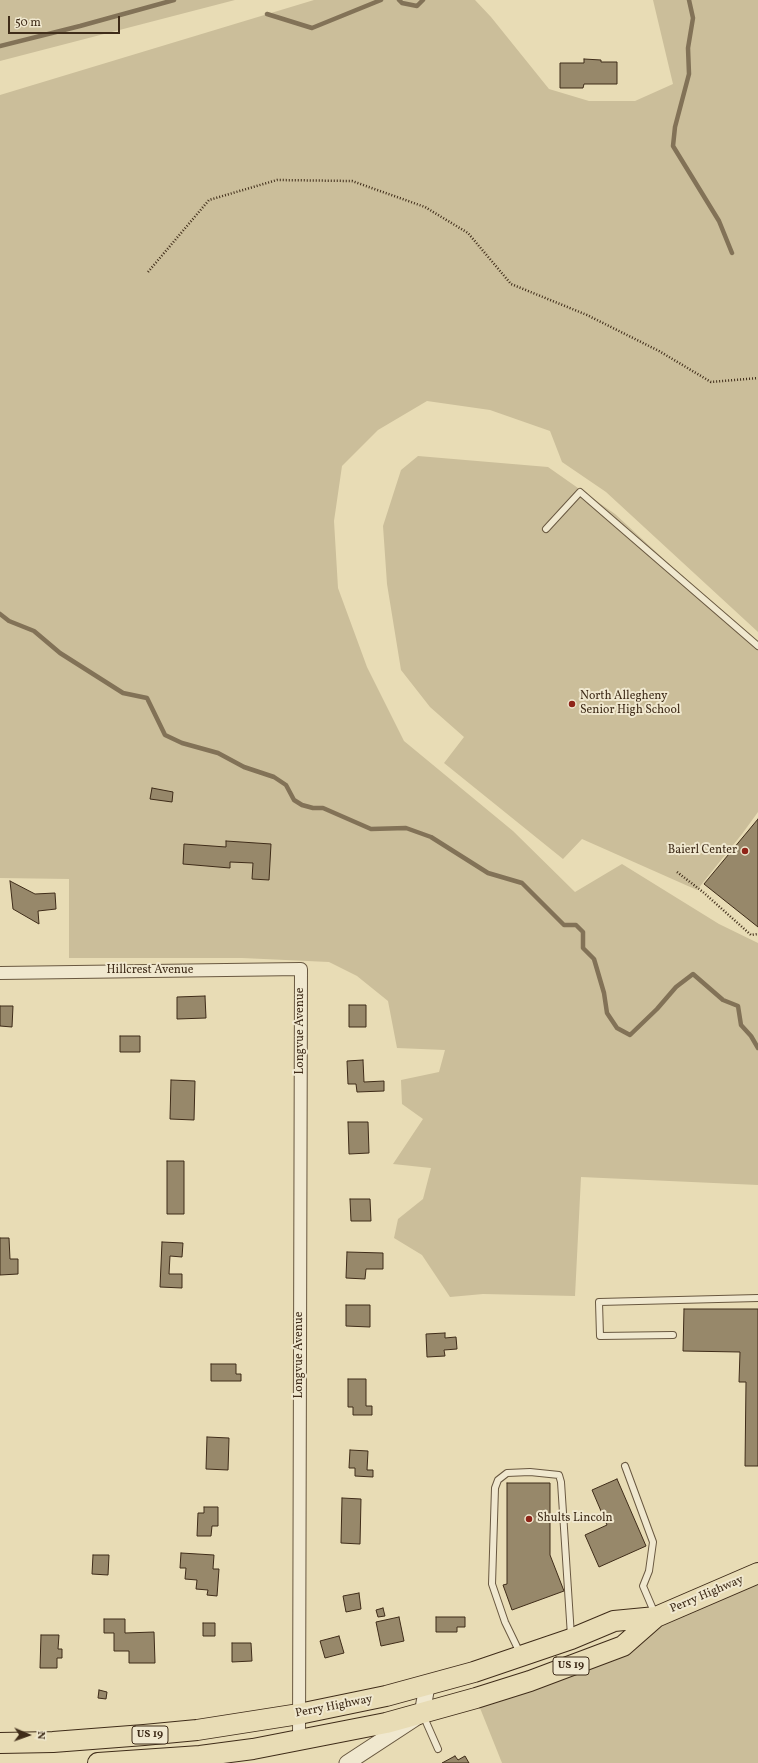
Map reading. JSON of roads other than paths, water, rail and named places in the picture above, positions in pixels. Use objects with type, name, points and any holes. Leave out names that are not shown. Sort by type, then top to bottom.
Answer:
[{"type":"highway","name":"Perry Highway","points":[[0,1743],[53,1742],[144,1736],[204,1729],[299,1714],[427,1686],[571,1639],[614,1621],[656,1617],[758,1573]]},
{"type":"highway","name":"Perry Highway","points":[[98,1763],[200,1756],[299,1740],[422,1714],[530,1681],[623,1646],[656,1617]]},
{"type":"street","name":"Hillcrest Avenue","points":[[0,973],[301,969]]},
{"type":"street","name":"Longvue Avenue","points":[[299,1740],[301,969]]},
{"type":"street","points":[[347,1763],[422,1714],[427,1686]]},
{"type":"lane","points":[[546,529],[580,492],[758,646]]},
{"type":"lane","points":[[674,1335],[600,1336],[599,1302],[758,1298]]},
{"type":"lane","points":[[625,1466],[653,1542],[648,1571],[643,1586],[656,1617]]},
{"type":"lane","points":[[522,1656],[505,1622],[492,1584],[495,1488],[498,1480],[507,1472],[530,1472],[559,1475],[561,1482],[571,1639]]},
{"type":"lane","points":[[422,1714],[438,1749]]},
{"type":"waterway","points":[[0,46],[174,0]]},
{"type":"waterway","points":[[267,14],[312,28],[381,0]]},
{"type":"waterway","points":[[399,0],[402,3],[417,6],[423,0]]},
{"type":"waterway","points":[[689,0],[693,18],[688,48],[689,74],[675,127],[673,146],[719,221],[732,253]]},
{"type":"waterway","points":[[0,614],[9,621],[34,631],[60,653],[123,693],[147,698],[165,735],[182,743],[218,753],[244,767],[274,777],[286,785],[294,800],[302,805],[313,808],[323,808],[371,829],[406,828],[431,837],[488,873],[522,883],[564,925],[576,925],[583,932],[583,948],[594,959],[604,993],[607,1013],[617,1028],[630,1035],[657,1009],[676,987],[693,974],[723,1000],[738,1006],[741,1025],[751,1036],[758,1048]]},
{"type":"place","name":"North Allegheny Senior High School","points":[[572,704]]},
{"type":"place","name":"Baierl Center","points":[[745,851]]},
{"type":"place","name":"Shults Lincoln","points":[[529,1519]]}]
